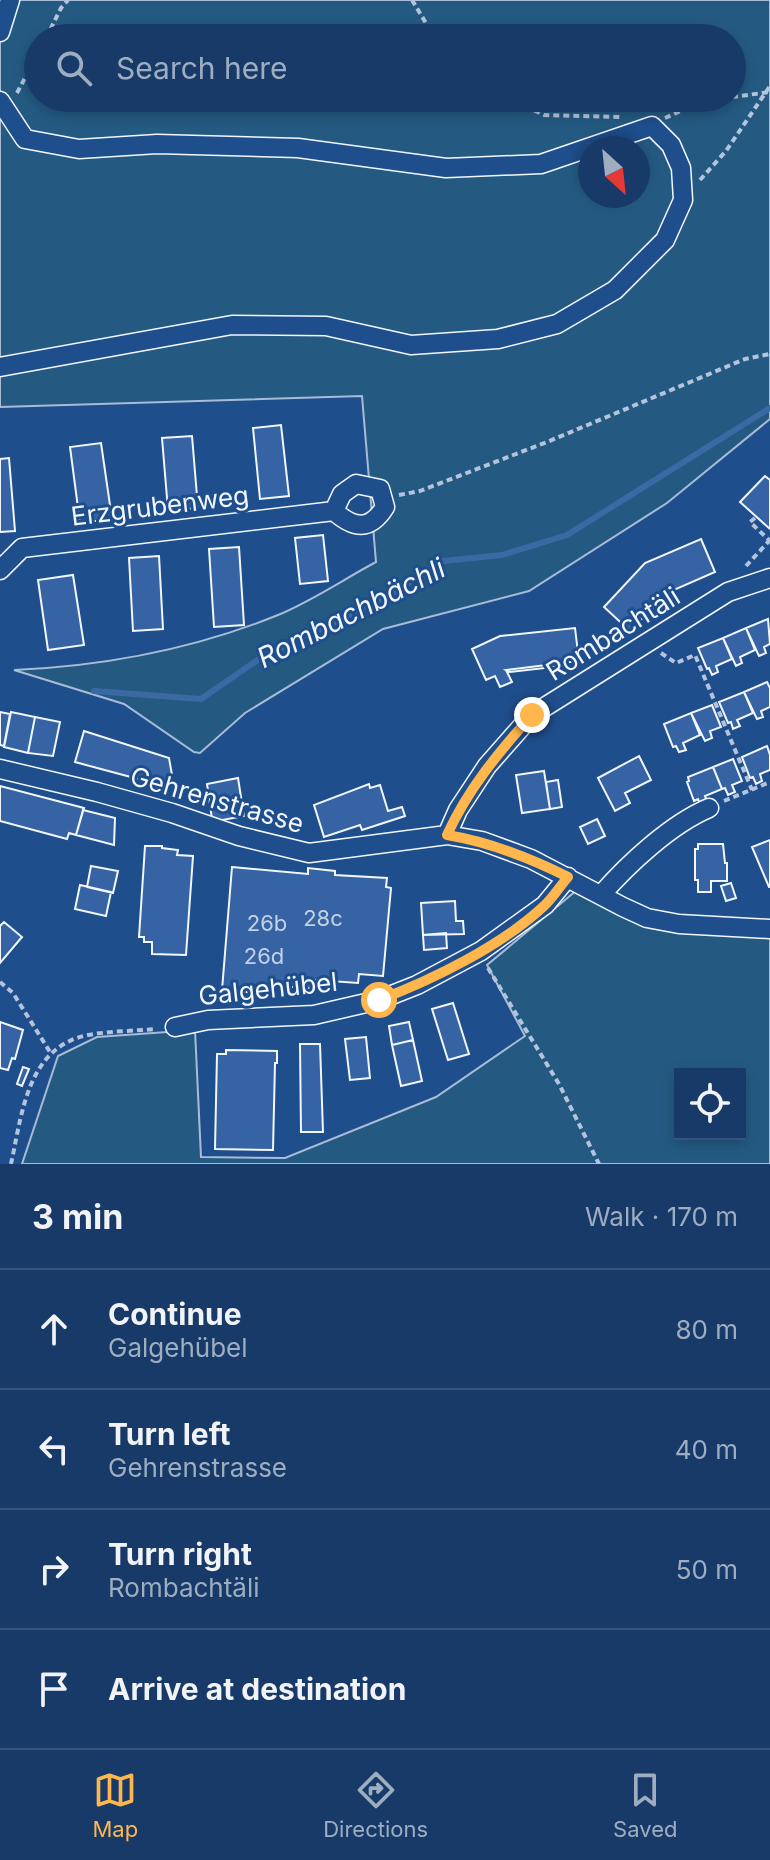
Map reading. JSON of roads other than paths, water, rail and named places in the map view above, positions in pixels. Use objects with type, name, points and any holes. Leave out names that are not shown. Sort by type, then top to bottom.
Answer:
[{"type":"street","points":[[0,32],[10,0]]},
{"type":"street","points":[[0,367],[232,325],[326,326],[411,345],[513,336],[557,324],[615,290],[665,240],[683,200],[681,168],[671,145],[652,126],[541,164],[446,168],[298,148],[157,144],[79,149],[25,139],[2,106]]},
{"type":"street","name":"Erzgrubenweg","points":[[0,570],[22,548],[334,511],[344,520],[367,525],[377,519],[385,507],[380,489],[356,484],[342,494],[334,511]]},
{"type":"street","name":"Rombachtäli","points":[[447,835],[458,810],[487,766],[532,715],[728,592],[761,581]]},
{"type":"street","name":"Gehrenstrasse","points":[[0,769],[127,800],[239,836],[309,853],[447,835],[482,841],[531,859],[647,918],[679,924],[770,929]]},
{"type":"street","points":[[601,895],[614,880],[688,817],[709,808]]},
{"type":"street","name":"Galgehübel","points":[[175,1027],[208,1020],[314,1015],[379,1000],[417,985],[481,951],[545,905],[568,877]]},
{"type":"waterway","name":"Rombachbächli","points":[[94,691],[201,699],[262,657],[390,595],[443,561],[502,555],[567,535],[770,408]]}]
